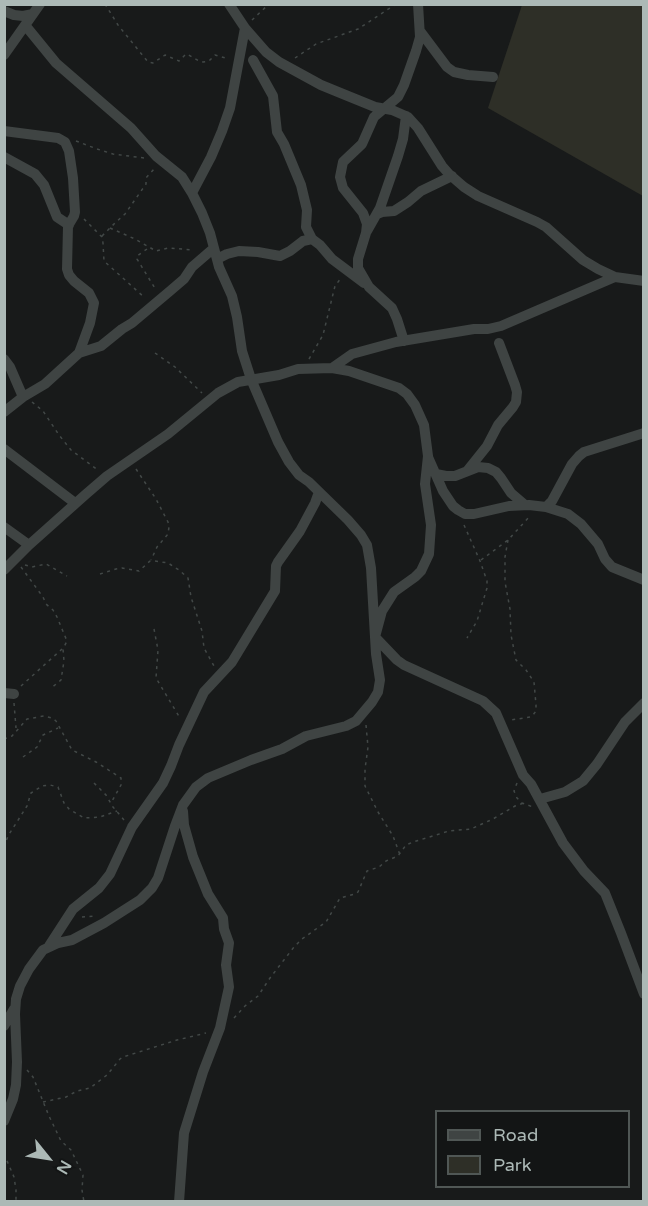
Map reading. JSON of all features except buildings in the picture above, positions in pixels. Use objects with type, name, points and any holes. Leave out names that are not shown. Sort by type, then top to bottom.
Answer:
[{"type":"street","points":[[4,55],[40,4]]},
{"type":"street","points":[[229,4],[245,28],[266,52],[280,62],[321,85],[363,103],[406,116],[418,128],[442,166],[464,187],[478,196],[546,227],[583,260],[598,269],[615,277],[644,281]]},
{"type":"street","points":[[366,234],[367,224],[363,213],[340,183],[342,169],[344,162],[362,144],[374,117],[398,97],[404,85],[416,51],[420,31],[418,4]]},
{"type":"street","points":[[4,11],[23,16],[33,14]]},
{"type":"street","points":[[4,1121],[16,1085],[16,999],[29,969],[43,950],[72,940],[120,915],[152,888],[158,878],[183,805],[196,787],[208,778],[306,736],[346,726],[356,721],[372,702],[381,680],[376,654],[371,568],[367,545],[362,535],[300,475],[289,462],[278,442],[251,379],[242,351],[232,296],[214,253],[202,213],[192,193],[182,177],[158,158],[131,128],[56,63],[25,25]]},
{"type":"street","points":[[192,193],[206,167],[230,108],[245,28]]},
{"type":"street","points":[[420,31],[453,72],[493,77]]},
{"type":"street","points":[[238,61],[268,58],[280,62]]},
{"type":"street","points":[[253,60],[273,96],[277,132],[301,185],[307,210],[306,227],[312,239],[332,259],[392,308],[404,341]]},
{"type":"street","points":[[369,287],[358,268],[358,259],[366,234],[380,208],[402,142],[406,116]]},
{"type":"street","points":[[4,131],[49,136],[61,140],[67,145],[71,156],[75,211],[69,225],[67,268],[69,275],[89,293],[94,303],[90,323],[79,353]]},
{"type":"street","points":[[4,157],[29,170],[40,179],[49,195],[55,214],[69,225]]},
{"type":"street","points":[[377,214],[394,211],[421,191],[452,176]]},
{"type":"street","points":[[4,412],[45,384],[79,353],[101,346],[184,279],[192,267],[214,253],[227,254],[239,251],[280,256],[303,241],[312,239]]},
{"type":"street","points":[[332,368],[352,354],[404,341],[501,326],[615,277]]},
{"type":"street","points":[[467,471],[516,402],[515,385],[499,343]]},
{"type":"street","points":[[4,358],[23,397]]},
{"type":"street","points":[[4,570],[107,476],[168,434],[218,393],[238,382],[251,379],[303,369],[332,368],[399,388],[415,405],[424,425],[428,456],[425,484],[430,525],[429,554],[421,571],[393,592],[387,601],[382,610],[375,637]]},
{"type":"street","points":[[543,507],[552,501],[572,464],[584,452],[644,433]]},
{"type":"street","points":[[5,450],[75,503]]},
{"type":"street","points":[[428,456],[443,491],[458,510],[465,514],[474,514],[525,505],[568,514],[581,524],[612,567],[644,580]]},
{"type":"street","points":[[436,474],[455,476],[478,467],[488,468],[496,472],[511,493],[525,505]]},
{"type":"street","points":[[49,947],[76,905],[105,882],[132,827],[163,783],[204,692],[232,662],[275,591],[276,566],[300,531],[319,492]]},
{"type":"street","points":[[4,527],[29,545]]},
{"type":"street","points":[[375,637],[404,665],[483,701],[496,713],[522,773],[540,799],[563,843],[584,871],[605,893],[644,994]]},
{"type":"street","points":[[540,799],[565,792],[583,780],[597,764],[625,722],[644,703]]},
{"type":"street","points":[[179,1202],[184,1133],[203,1072],[220,1028],[229,987],[226,965],[229,943],[223,918],[208,894],[193,857],[184,825],[183,805]]},
{"type":"street","points":[[4,1026],[16,1006]]},
{"type":"path","points":[[105,4],[118,25],[148,62],[153,63],[165,55],[179,62],[187,54],[203,62],[215,55],[238,61]]},
{"type":"path","points":[[245,28],[269,4]]},
{"type":"path","points":[[280,62],[316,44],[358,29],[396,4]]},
{"type":"path","points":[[61,140],[70,139],[123,156],[143,159],[158,158],[155,169],[146,178],[146,184],[125,214],[102,237]]},
{"type":"path","points":[[75,211],[102,237],[104,261],[156,302]]},
{"type":"path","points":[[110,228],[156,251],[168,248],[214,253]]},
{"type":"path","points":[[148,248],[138,255],[137,259],[157,292],[156,302]]},
{"type":"path","points":[[303,369],[323,335],[335,286],[347,270]]},
{"type":"path","points":[[155,353],[181,373],[208,400]]},
{"type":"path","points":[[23,397],[43,411],[71,450],[107,476]]},
{"type":"path","points":[[100,574],[122,568],[139,571],[150,561],[157,547],[168,534],[168,522],[135,467]]},
{"type":"path","points":[[480,561],[508,540],[543,507]]},
{"type":"path","points":[[458,510],[480,561],[487,588],[477,621],[467,638]]},
{"type":"path","points":[[498,717],[513,720],[530,717],[536,711],[534,681],[516,660],[511,635],[510,609],[505,582],[508,540]]},
{"type":"path","points":[[150,561],[168,563],[188,578],[205,652],[212,662],[216,679]]},
{"type":"path","points":[[50,689],[61,680],[63,649],[67,640],[53,610],[46,604],[40,592],[18,563],[32,567],[46,564],[67,576]]},
{"type":"path","points":[[154,629],[158,650],[156,678],[186,730]]},
{"type":"path","points":[[16,730],[14,702],[9,694],[65,646]]},
{"type":"path","points":[[365,712],[368,747],[365,786],[393,836],[400,855]]},
{"type":"path","points":[[4,739],[12,736],[27,718],[44,716],[52,718],[72,750],[121,778],[121,785],[111,803]]},
{"type":"path","points":[[23,756],[35,749],[43,735],[59,727]]},
{"type":"path","points":[[522,773],[515,794],[524,803],[547,814]]},
{"type":"path","points":[[94,783],[126,822],[129,835]]},
{"type":"path","points":[[4,847],[8,836],[27,806],[31,793],[42,786],[58,787],[64,804],[84,818],[100,817],[117,811]]},
{"type":"path","points":[[43,1102],[90,1088],[107,1075],[123,1057],[220,1028],[258,996],[294,947],[326,922],[340,898],[358,892],[367,871],[400,855],[406,845],[449,831],[471,829],[524,803]]},
{"type":"path","points":[[67,918],[99,916]]},
{"type":"path","points":[[17,1062],[33,1077],[61,1141],[71,1150],[83,1175],[84,1202]]},
{"type":"path","points":[[4,1154],[14,1177],[16,1202]]},
{"type":"green space","points":[[522,5],[643,5],[643,196],[488,108]]}]
